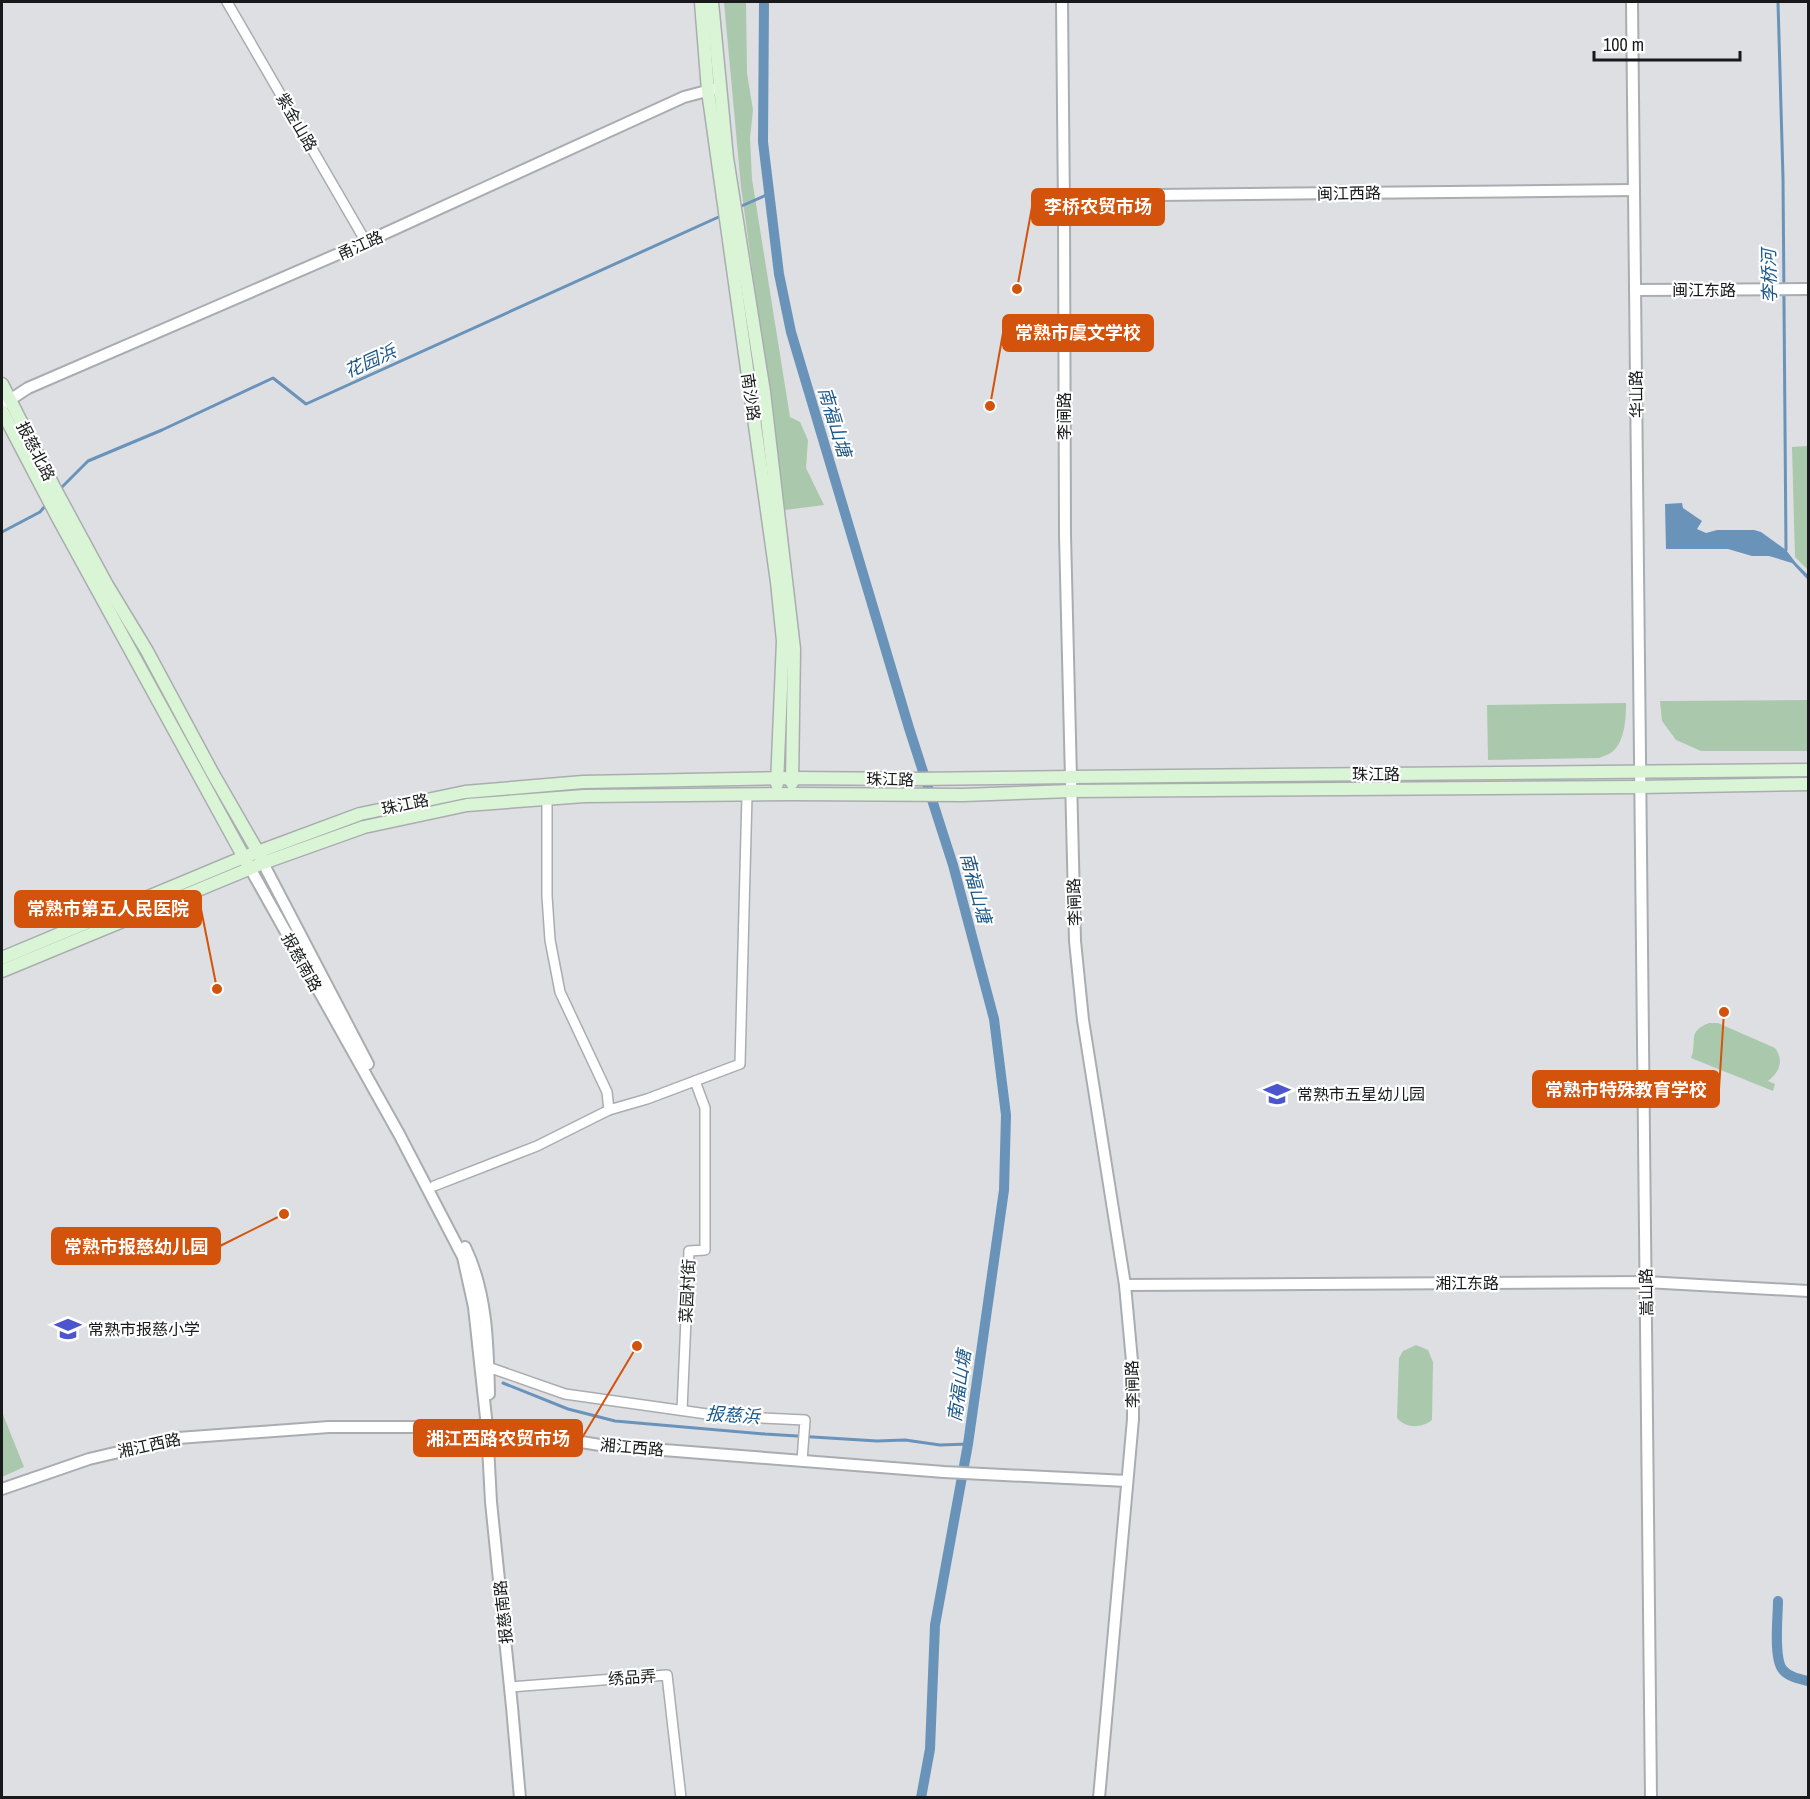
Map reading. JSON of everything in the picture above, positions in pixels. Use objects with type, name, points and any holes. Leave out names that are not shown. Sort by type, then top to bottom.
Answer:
[{"type":"main road","name":"南沙路","points":[[701,2],[732,220],[783,641],[777,794]]},
{"type":"main road","name":"南沙路","points":[[712,2],[714,89]]},
{"type":"main road","name":"南沙路","points":[[732,220],[764,392],[794,649],[792,794]]},
{"type":"main road","name":"报慈北路","points":[[2,384],[6,402],[64,517]]},
{"type":"main road","name":"报慈北路","points":[[2,411],[49,489]]},
{"type":"main road","name":"报慈南路","points":[[64,517],[147,651],[261,857]]},
{"type":"main road","name":"报慈南路","points":[[64,517],[247,863]]},
{"type":"main road","name":"珠江路","points":[[2,971],[360,814],[465,792],[583,782],[777,778],[963,779],[1809,770]]},
{"type":"main road","name":"珠江路","points":[[261,857],[364,827],[467,805],[584,796],[963,795],[1071,791],[1809,784]]},
{"type":"main road","name":"珠江路","points":[[2,958],[247,863]]},
{"type":"street","name":"紫金山路","points":[[227,2],[366,242]]},
{"type":"street","name":"李闸路","points":[[1062,2],[1064,512],[1075,941],[1082,1011],[1125,1285],[1133,1372],[1133,1419],[1099,1797]]},
{"type":"street","name":"华山路","points":[[1632,2],[1640,787]]},
{"type":"street","name":"甬江路","points":[[6,402],[28,388],[366,242],[684,96],[714,89]]},
{"type":"street","name":"闽江西路","points":[[1064,196],[1634,190]]},
{"type":"street","name":"闽江东路","points":[[1635,290],[1809,289]]},
{"type":"street","name":"嵩山路","points":[[1640,787],[1651,1797]]},
{"type":"street","points":[[434,1186],[537,1146],[609,1110],[740,1064],[747,795]]},
{"type":"street","points":[[547,799],[547,896],[550,940],[560,992],[607,1092],[609,1110]]},
{"type":"street","name":"报慈南路","points":[[261,857],[309,953],[473,1263],[482,1305],[488,1367],[487,1427]]},
{"type":"street","name":"报慈南路","points":[[247,863],[399,1134],[463,1257],[474,1307],[487,1427],[491,1502],[520,1797]]},
{"type":"street","name":"菜园村街","points":[[682,1410],[689,1251],[705,1250],[705,1108],[695,1081]]},
{"type":"street","name":"湘江东路","points":[[1125,1285],[1646,1282],[1809,1291]]},
{"type":"street","points":[[488,1367],[565,1394],[722,1416],[805,1420],[802,1461]]},
{"type":"street","name":"湘江西路","points":[[2,1489],[89,1459],[178,1438],[311,1427],[487,1427],[600,1445],[944,1472],[1128,1481]]},
{"type":"street","name":"绣品弄","points":[[510,1687],[668,1675],[681,1797]]},
{"type":"green space","points":[[724,2],[746,2],[747,73],[753,110],[750,138],[752,179],[790,417],[800,422],[808,440],[806,468],[824,505],[785,510],[741,187]]},
{"type":"green space","points":[[1808,446],[1808,570],[1795,557],[1792,447]]},
{"type":"green space","points":[[1808,700],[1808,751],[1701,751],[1676,740],[1662,721],[1660,701]]},
{"type":"green space","points":[[1626,703],[1625,722],[1620,742],[1607,755],[1599,758],[1488,760],[1487,705]]},
{"type":"green space","points":[[1709,1023],[1718,1023],[1775,1048],[1780,1061],[1778,1070],[1768,1081],[1775,1084],[1773,1091],[1691,1058],[1697,1030]]},
{"type":"green space","points":[[1416,1345],[1428,1350],[1433,1362],[1432,1420],[1424,1425],[1409,1426],[1397,1418],[1399,1358],[1403,1351]]},
{"type":"green space","points":[[2,1412],[24,1467],[2,1477]]},
{"type":"water","points":[[1682,503],[1683,508],[1702,521],[1697,529],[1706,533],[1717,530],[1761,532],[1786,550],[1808,575],[1808,580],[1792,563],[1769,556],[1752,556],[1728,549],[1666,549],[1665,504]]},
{"type":"waterway","name":"南福山塘","points":[[764,2],[763,142],[779,274],[791,332],[909,728],[953,865],[994,1019],[1006,1115],[1004,1190],[968,1444],[935,1625],[930,1749],[921,1798]]},
{"type":"waterway","name":"李桥河","points":[[1778,2],[1783,178],[1786,550]]},
{"type":"waterway","name":"花园浜","points":[[737,208],[771,193]]},
{"type":"waterway","name":"花园浜","points":[[60,489],[88,461],[162,430],[273,378],[306,404],[723,215]]},
{"type":"waterway","name":"花园浜","points":[[2,532],[40,512],[46,505]]},
{"type":"waterway","name":"报慈浜","points":[[503,1383],[568,1409],[615,1421],[765,1434],[877,1441],[905,1440],[940,1445],[968,1444]]},
{"type":"waterway","points":[[1778,1601],[1777,1647],[1780,1664],[1788,1674],[1808,1681]]},
{"type":"place","name":"李桥农贸市场","points":[[1017,289]]},
{"type":"place","name":"常熟市虞文学校","points":[[990,406]]},
{"type":"place","name":"常熟市第五人民医院","points":[[217,989]]},
{"type":"place","name":"常熟市特殊教育学校","points":[[1724,1012]]},
{"type":"place","name":"常熟市五星幼儿园","points":[[1277,1094]]},
{"type":"place","name":"常熟市报慈幼儿园","points":[[284,1214]]},
{"type":"place","name":"常熟市报慈小学","points":[[68,1329]]},
{"type":"place","name":"湘江西路农贸市场","points":[[637,1346]]}]
